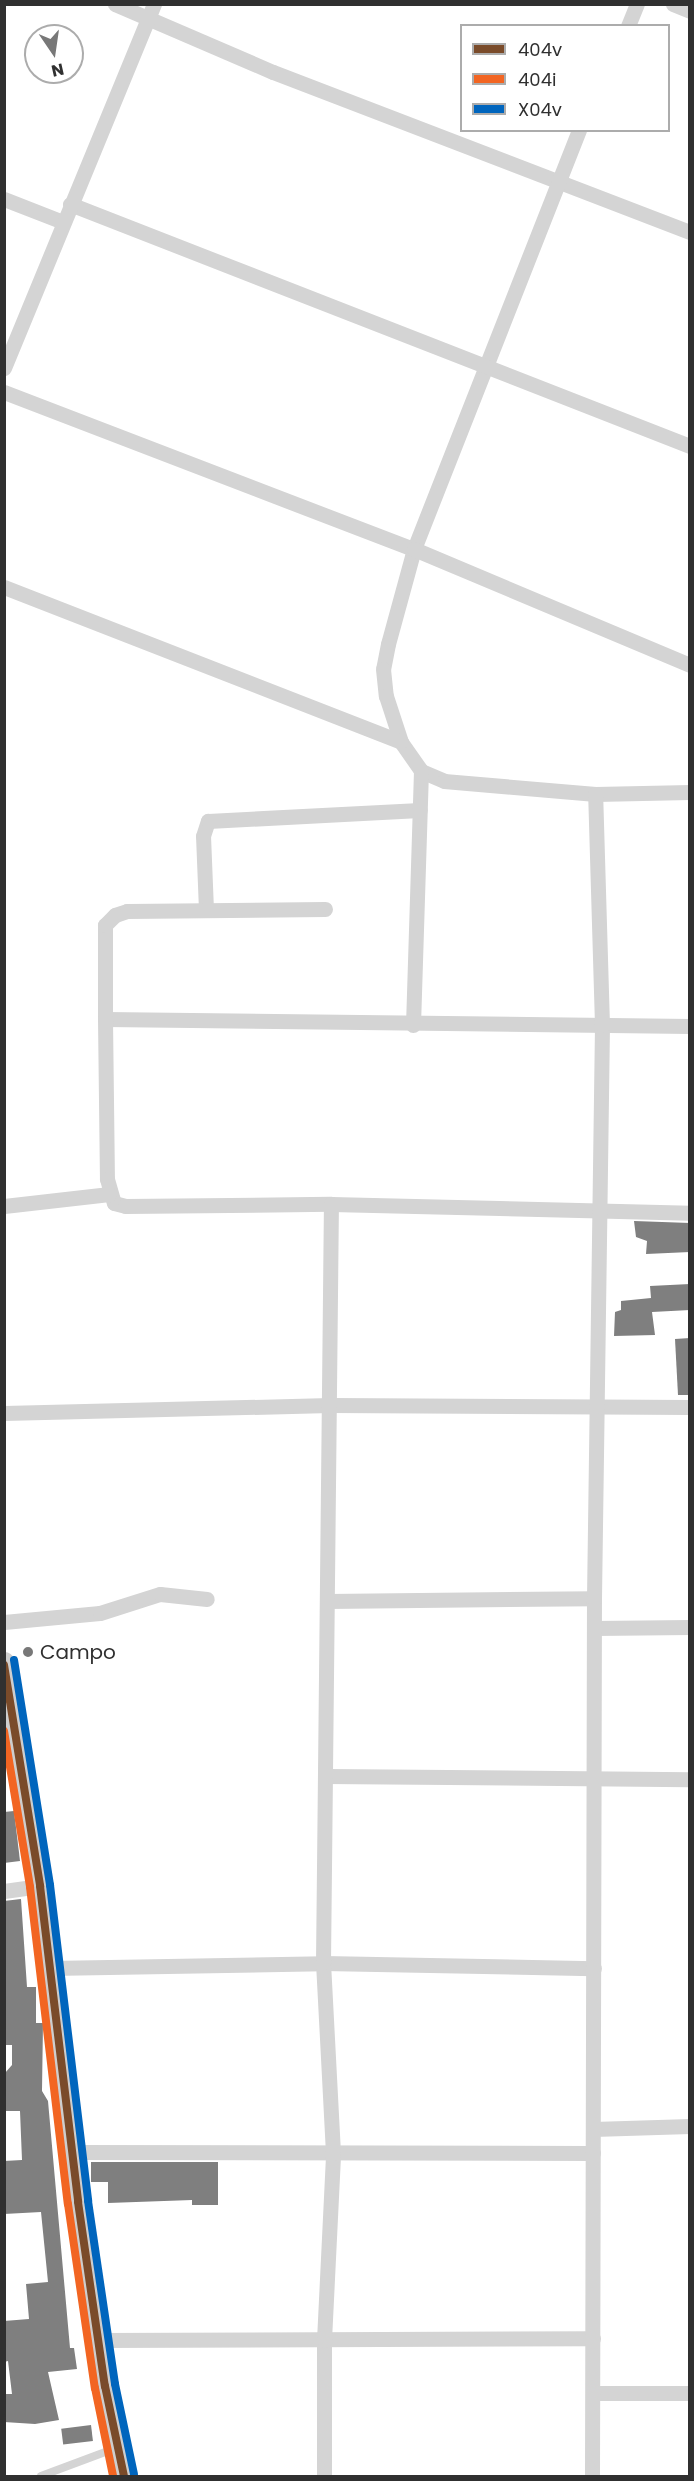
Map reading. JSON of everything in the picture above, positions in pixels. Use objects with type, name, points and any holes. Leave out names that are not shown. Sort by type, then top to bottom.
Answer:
[{"type":"main road","points":[[4,1662],[40,1886],[72,2152],[98,2340],[124,2476]]},
{"type":"street","points":[[115,4],[151,12],[273,72],[690,232]]},
{"type":"street","points":[[629,24],[637,4]]},
{"type":"street","points":[[673,4],[690,11]]},
{"type":"street","points":[[4,368],[151,12]]},
{"type":"street","points":[[578,132],[557,180],[490,365],[414,549],[383,669],[391,717],[401,742],[421,771],[444,781],[595,794],[690,792]]},
{"type":"street","points":[[4,199],[63,222]]},
{"type":"street","points":[[70,204],[490,365],[690,446]]},
{"type":"street","points":[[4,392],[414,549],[690,665]]},
{"type":"street","points":[[4,587],[401,742]]},
{"type":"street","points":[[413,1025],[421,771]]},
{"type":"street","points":[[592,2476],[594,2393],[594,1598],[602,1025],[595,794]]},
{"type":"street","points":[[206,910],[203,836],[208,820],[420,810]]},
{"type":"street","points":[[325,909],[127,911],[107,920],[105,1019],[109,1194],[114,1203],[125,1206],[331,1204],[599,1213],[690,1213]]},
{"type":"street","points":[[105,1019],[413,1025],[690,1026]]},
{"type":"street","points":[[4,1206],[109,1194]]},
{"type":"street","points":[[324,2476],[324,2340],[333,2153],[323,1963],[331,1204]]},
{"type":"street","points":[[4,1413],[330,1405],[690,1407]]},
{"type":"street","points":[[4,1622],[100,1613],[160,1594],[207,1599]]},
{"type":"street","points":[[327,1601],[594,1598]]},
{"type":"street","points":[[594,1628],[690,1627]]},
{"type":"street","points":[[325,1776],[690,1779]]},
{"type":"street","points":[[4,1891],[40,1886]]},
{"type":"street","points":[[50,1968],[323,1963],[594,1968]]},
{"type":"street","points":[[593,2130],[690,2126]]},
{"type":"street","points":[[72,2152],[593,2154]]},
{"type":"street","points":[[98,2340],[593,2338]]},
{"type":"street","points":[[594,2393],[690,2393]]},
{"type":"lane","points":[[41,2476],[118,2447]]},
{"type":"building","points":[[634,1221],[690,1223],[690,1252],[646,1254],[647,1241],[636,1237]]},
{"type":"building","points":[[690,1284],[690,1310],[652,1312],[655,1335],[614,1336],[615,1312],[621,1310],[621,1301],[651,1298],[650,1286]]},
{"type":"building","points":[[690,1338],[689,1395],[678,1395],[675,1339]]},
{"type":"building","points":[[14,1811],[20,1861],[4,1863],[4,1812]]},
{"type":"building","points":[[21,1899],[27,1987],[36,1987],[36,2023],[43,2023],[42,2091],[48,2101],[70,2348],[74,2348],[77,2369],[48,2372],[59,2420],[35,2424],[4,2422],[4,2394],[12,2394],[8,2361],[4,2362],[4,2321],[29,2319],[26,2284],[48,2282],[41,2212],[4,2214],[4,2161],[22,2160],[20,2111],[5,2111],[5,2073],[12,2065],[12,2045],[4,2045],[4,1901]]},
{"type":"building","points":[[91,2162],[218,2162],[218,2205],[192,2205],[192,2200],[108,2203],[108,2182],[91,2182]]},
{"type":"building","points":[[91,2425],[93,2441],[63,2445],[61,2429]]},
{"type":"transit line","name":"X04v","points":[[14,1660],[50,1885],[88,2201],[115,2384],[134,2474]]},
{"type":"transit line","name":"404v","points":[[4,1665],[40,1886],[78,2202],[105,2386],[124,2476]]},
{"type":"transit line","name":"404i","points":[[4,1731],[30,1887],[68,2204],[95,2388],[113,2476]]},
{"type":"place","name":"Campo","points":[[28,1652]]}]
